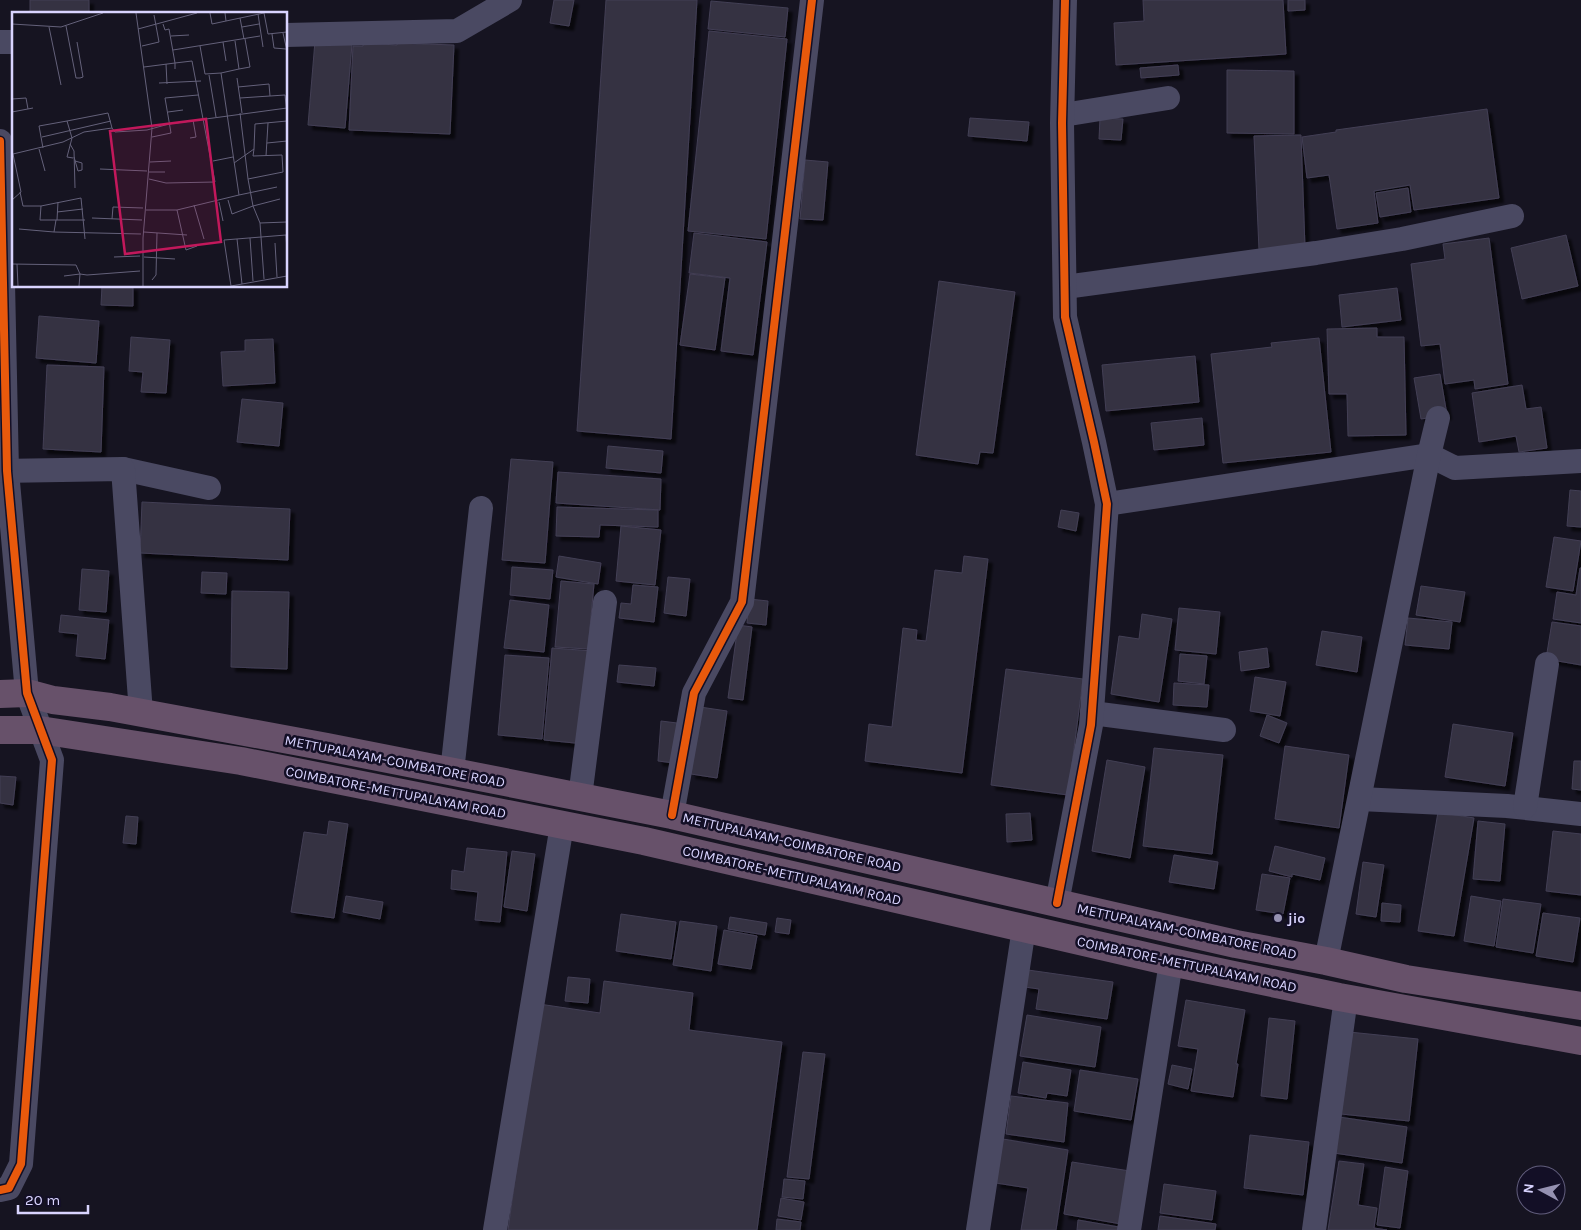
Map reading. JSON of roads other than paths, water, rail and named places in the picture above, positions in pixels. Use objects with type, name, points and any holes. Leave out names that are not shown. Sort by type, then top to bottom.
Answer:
[{"type":"highway","name":"METTUPALAYAM-COIMBATORE ROAD","points":[[0,694],[27,693],[53,700],[110,707],[672,815],[1236,944],[1334,963],[1406,980],[1581,1006]]},
{"type":"highway","name":"COIMBATORE-METTUPALAYAM ROAD","points":[[0,730],[40,730],[241,761],[644,841],[1171,962],[1403,1009],[1581,1040]]},
{"type":"highway","points":[[1334,963],[1343,997]]},
{"type":"highway","points":[[1403,1009],[1406,980]]},
{"type":"street","points":[[288,35],[457,31],[510,0]]},
{"type":"street","points":[[672,815],[694,693],[742,602],[812,0]]},
{"type":"street","points":[[1057,903],[1091,725],[1107,504],[1065,316],[1063,115],[1065,0]]},
{"type":"street","points":[[1063,115],[1168,98]]},
{"type":"street","points":[[0,141],[3,471],[27,693],[52,760],[21,1164],[9,1188],[0,1190]]},
{"type":"street","points":[[1065,287],[1316,253],[1383,242],[1512,216]]},
{"type":"street","points":[[1334,963],[1360,799],[1438,418]]},
{"type":"street","points":[[1107,504],[1429,456],[1455,468],[1581,461]]},
{"type":"street","points":[[3,471],[123,469],[209,488]]},
{"type":"street","points":[[123,469],[141,713]]},
{"type":"street","points":[[452,772],[481,508]]},
{"type":"street","points":[[580,797],[605,602]]},
{"type":"street","points":[[1525,808],[1547,664]]},
{"type":"street","points":[[1092,713],[1224,730]]},
{"type":"street","points":[[1360,799],[1525,808],[1581,814]]},
{"type":"street","points":[[495,1230],[562,825]]},
{"type":"street","points":[[978,1230],[1024,928]]},
{"type":"street","points":[[1129,1230],[1171,962]]},
{"type":"street","points":[[1314,1230],[1343,997]]},
{"type":"place","name":"jio","points":[[1278,918]]}]
